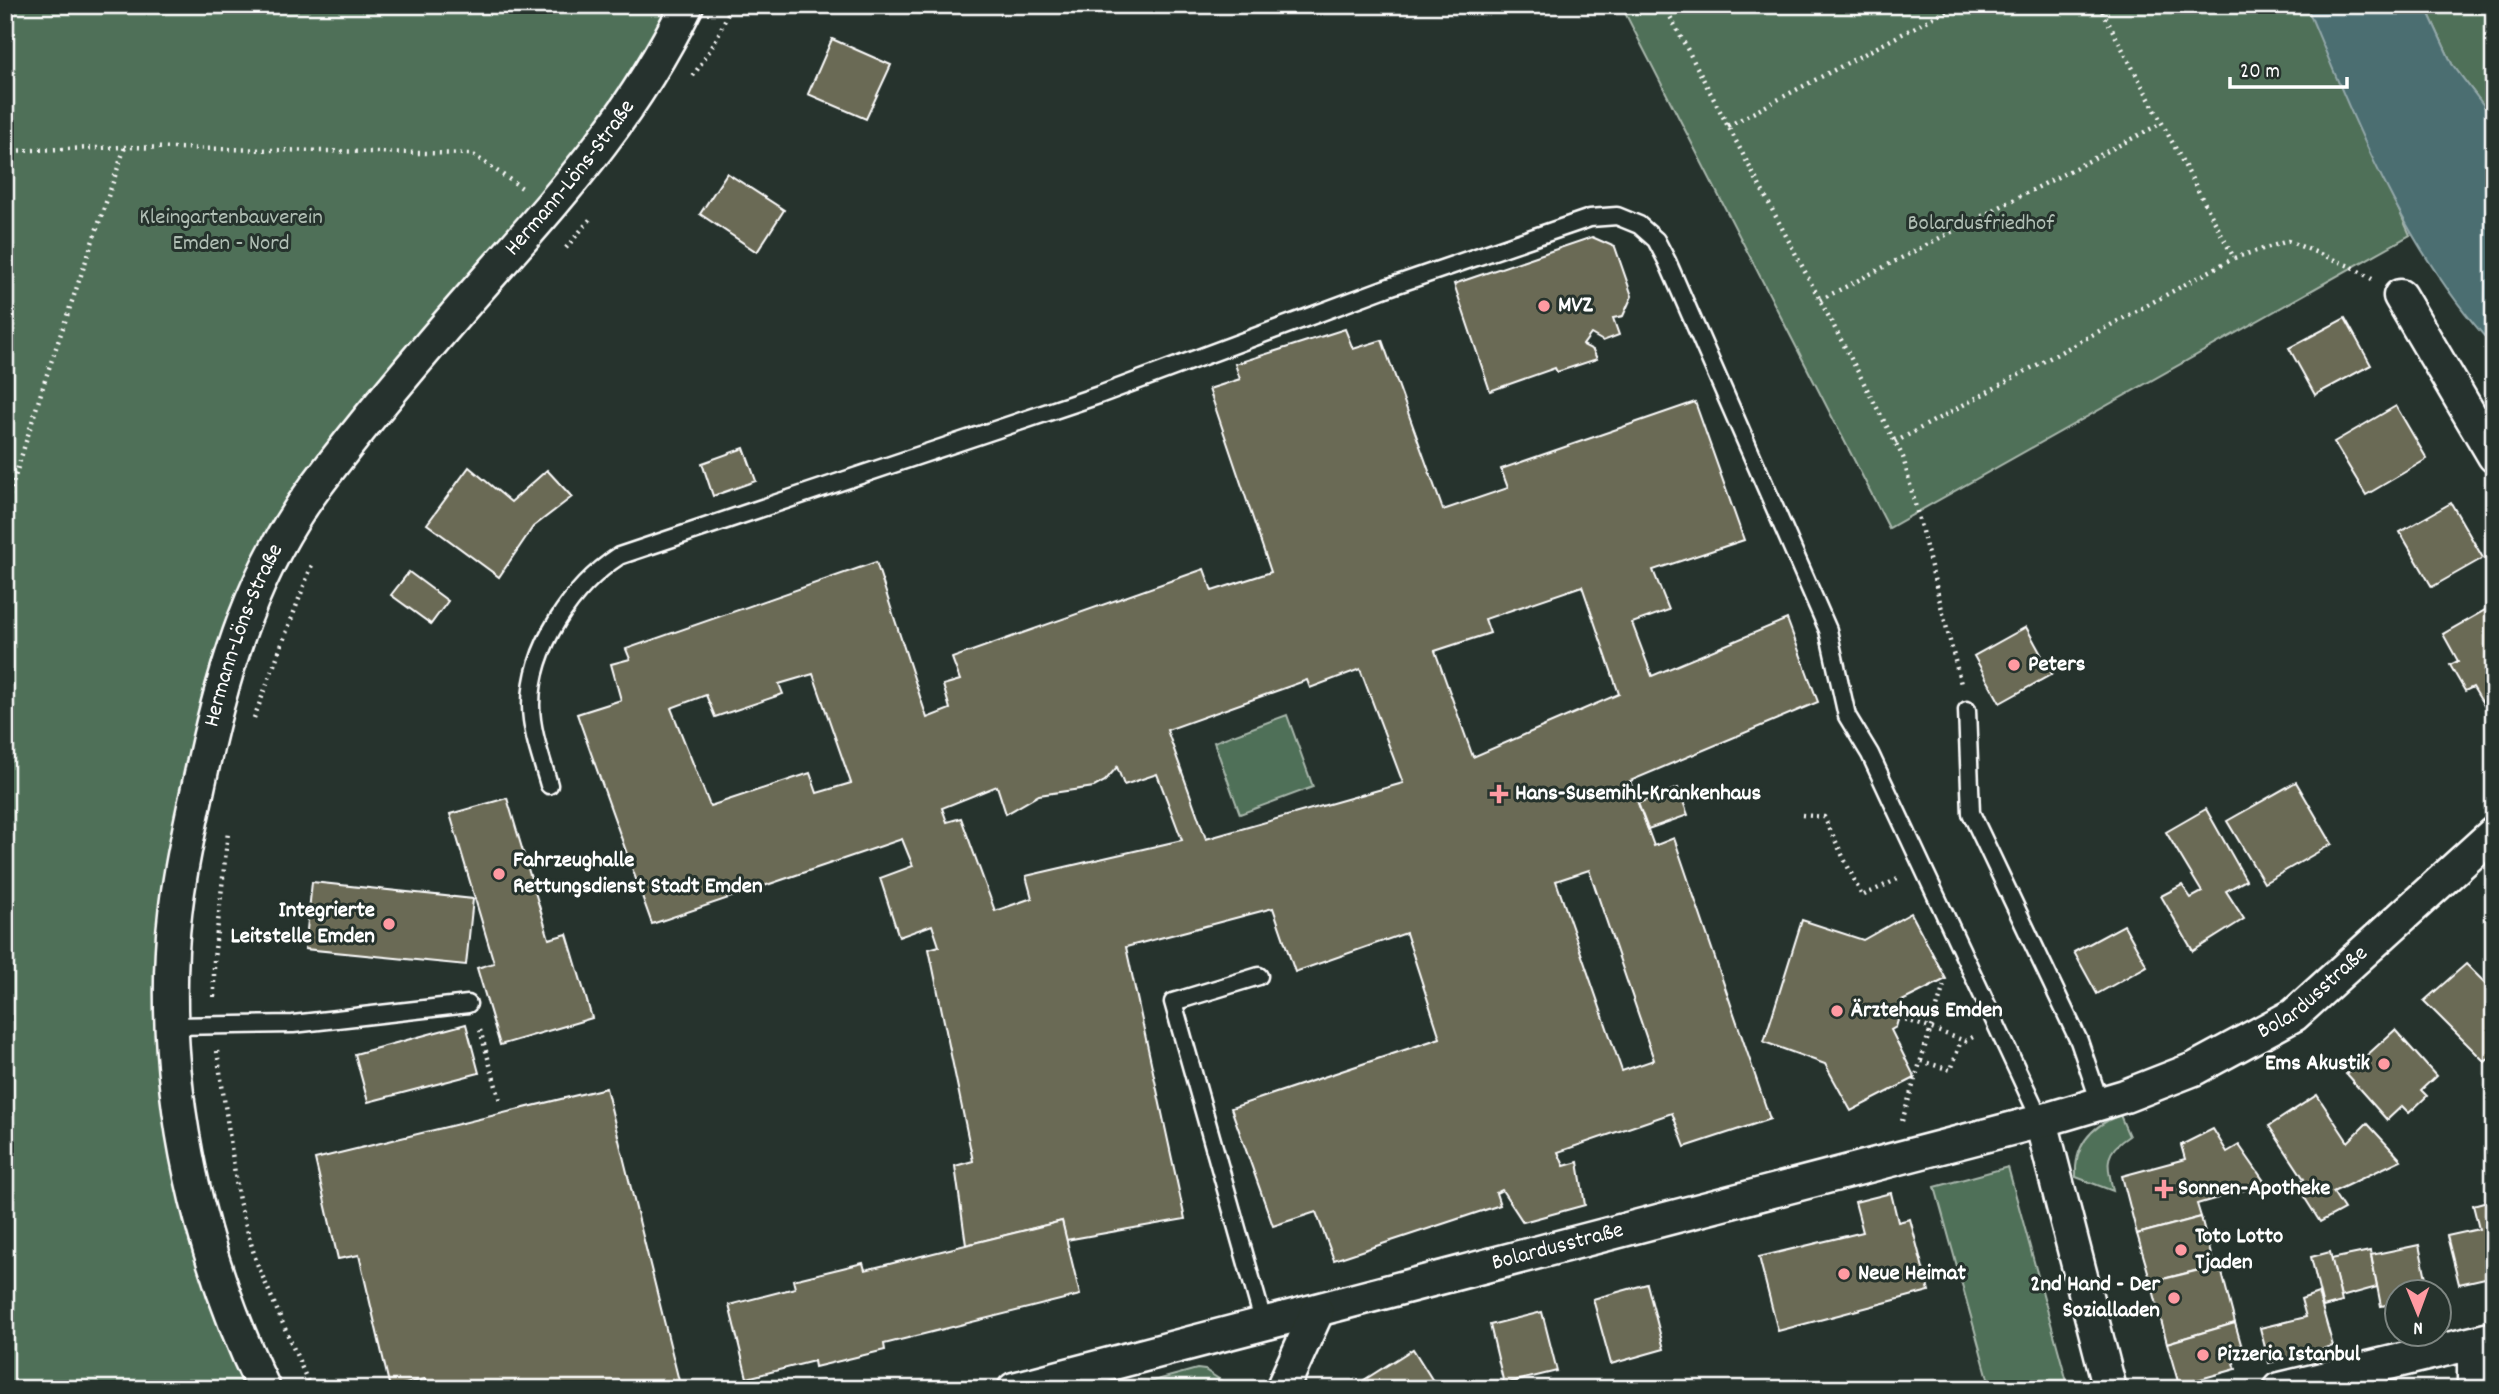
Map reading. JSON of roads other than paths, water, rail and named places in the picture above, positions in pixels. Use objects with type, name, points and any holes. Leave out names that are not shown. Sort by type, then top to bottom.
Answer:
[{"type":"street","name":"Hermann-Löns-Straße","points":[[264,1389],[207,1244],[176,1078],[172,1026],[172,948],[177,897],[194,804],[223,680],[236,639],[262,576],[291,523],[316,486],[481,285],[551,208],[613,131],[650,75],[687,5]]},
{"type":"street","points":[[2400,296],[2494,456]]},
{"type":"street","name":"Bolardusstraße","points":[[1014,1389],[2041,1121],[2194,1069],[2294,1015],[2494,833]]},
{"type":"street","points":[[2041,1121],[2110,1389]]},
{"type":"street","points":[[1282,1389],[1317,1312]]},
{"type":"street","points":[[2280,1389],[2484,1341],[2474,1389]]},
{"type":"lane","points":[[549,785],[531,707],[539,659],[573,597],[602,567],[619,556],[1098,395],[1547,231],[1590,218],[1617,216],[1639,225],[1656,240],[1667,261],[1828,629],[1847,716],[1870,754],[2041,1121]]},
{"type":"lane","points":[[1967,710],[1971,813],[2079,1041],[2100,1103]]},
{"type":"lane","points":[[1259,976],[1173,1002],[1264,1324]]},
{"type":"lane","points":[[172,1026],[293,1024],[468,1004]]},
{"type":"water","points":[[2306,5],[2425,5],[2452,64],[2494,119],[2494,347],[2462,309],[2408,228],[2364,141]]},
{"type":"place","name":"MVZ","points":[[1544,306]]},
{"type":"place","name":"Peters","points":[[2014,665]]},
{"type":"place","name":"Hans-Susemihl-Krankenhaus","points":[[1499,794]]},
{"type":"place","name":"Fahrzeughalle Rettungsdienst Stadt Emden","points":[[499,874]]},
{"type":"place","name":"Integrierte Leitstelle Emden","points":[[389,924]]},
{"type":"place","name":"Ärztehaus Emden","points":[[1837,1011]]},
{"type":"place","name":"Ems Akustik","points":[[2384,1064]]},
{"type":"place","name":"Sonnen-Apotheke","points":[[2164,1189]]},
{"type":"place","name":"Toto Lotto Tjaden","points":[[2181,1250]]},
{"type":"place","name":"Neue Heimat","points":[[1844,1274]]},
{"type":"place","name":"2nd Hand - Der Sozialladen","points":[[2174,1298]]},
{"type":"place","name":"Pizzeria Istanbul","points":[[2203,1355]]},
{"type":"park label","name":"Bolardusfriedhof","points":[[1981,224]]},
{"type":"park label","name":"Kleingartenbauverein Emden - Nord","points":[[231,231]]}]
